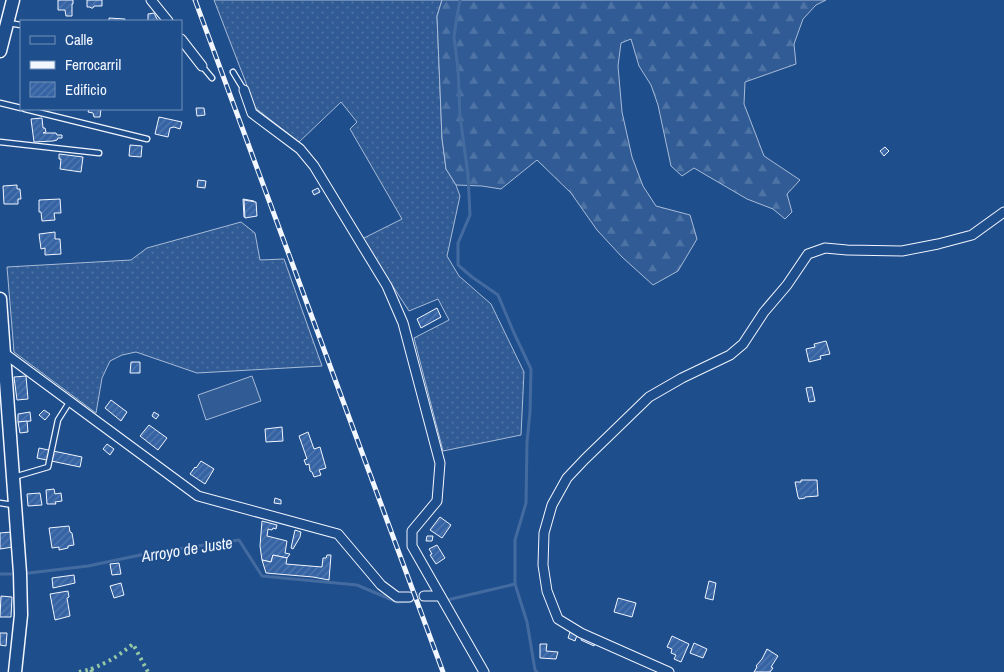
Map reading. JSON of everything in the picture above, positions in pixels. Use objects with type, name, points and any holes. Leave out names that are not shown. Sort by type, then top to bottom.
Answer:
[{"type":"street","points":[[0,51],[13,0]]},
{"type":"street","points":[[151,0],[167,20]]},
{"type":"street","points":[[182,40],[202,66]]},
{"type":"street","points":[[244,90],[252,113],[300,149],[314,166],[387,286],[403,323],[440,463],[437,501],[412,531],[412,546],[484,672]]},
{"type":"street","points":[[669,672],[581,633],[558,619],[547,591],[543,566],[544,533],[552,505],[567,478],[649,397],[682,378],[730,355],[743,344],[764,312],[808,254],[825,248],[902,251],[938,244],[972,235],[1004,212]]},
{"type":"street","points":[[0,299],[20,573],[21,615],[14,672]]},
{"type":"street","points":[[4,353],[198,496],[338,534],[381,585],[397,597],[409,597]]},
{"type":"street","points":[[424,596],[440,596]]},
{"type":"lane","points":[[7,23],[20,25]]},
{"type":"lane","points":[[202,66],[212,78]]},
{"type":"lane","points":[[232,72],[244,90]]},
{"type":"lane","points":[[0,103],[20,107]]},
{"type":"lane","points":[[31,110],[147,139]]},
{"type":"lane","points":[[0,142],[100,153]]},
{"type":"lane","points":[[14,478],[48,468],[58,420],[70,401]]},
{"type":"lane","points":[[0,503],[16,505]]},
{"type":"green space","points":[[214,0],[442,0],[437,16],[442,138],[446,169],[456,185],[460,196],[447,256],[459,276],[491,304],[524,372],[521,435],[443,451],[414,338],[449,320],[438,299],[409,311],[362,239],[402,219],[350,129],[357,122],[341,102],[299,142],[254,107]]},
{"type":"green space","points":[[442,0],[826,0],[816,5],[803,19],[794,44],[796,64],[745,82],[744,104],[764,156],[800,180],[787,194],[792,212],[785,219],[773,209],[747,199],[694,168],[682,176],[671,166],[658,105],[651,85],[639,66],[631,39],[621,43],[618,66],[622,112],[632,157],[643,186],[656,206],[690,215],[697,239],[678,271],[653,285],[622,257],[597,230],[571,193],[537,160],[501,189],[456,185],[446,169],[442,138],[437,16]]},
{"type":"green space","points":[[241,222],[255,233],[260,260],[284,259],[322,366],[197,373],[136,352],[122,355],[110,361],[102,378],[96,413],[14,352],[7,267],[131,260],[147,248]]},
{"type":"green space","points":[[252,376],[261,401],[206,420],[198,395]]},
{"type":"building","points":[[58,0],[73,0],[72,16],[66,16],[65,10],[58,10]]},
{"type":"building","points":[[87,0],[102,0],[102,6],[87,7]]},
{"type":"building","points":[[154,13],[158,20],[148,20],[148,14]]},
{"type":"building","points":[[109,18],[125,19],[125,20],[109,20]]},
{"type":"building","points":[[196,108],[204,108],[205,115],[197,116]]},
{"type":"building","points":[[89,110],[101,110],[100,117],[94,117],[93,113],[88,112]]},
{"type":"building","points":[[159,117],[182,122],[180,129],[170,128],[168,137],[155,134]]},
{"type":"building","points":[[42,118],[43,128],[45,128],[46,132],[43,133],[56,133],[57,135],[62,135],[62,138],[53,141],[34,142],[31,119]]},
{"type":"building","points":[[130,145],[142,146],[141,157],[129,156]]},
{"type":"building","points":[[885,147],[889,151],[884,156],[880,151]]},
{"type":"building","points":[[59,154],[83,157],[81,172],[60,169],[61,159],[59,159]]},
{"type":"building","points":[[198,180],[206,181],[205,188],[197,187]]},
{"type":"building","points":[[17,185],[17,189],[20,189],[21,199],[18,199],[18,204],[4,204],[3,186]]},
{"type":"building","points":[[318,188],[320,192],[314,195],[312,191]]},
{"type":"building","points":[[60,199],[61,213],[54,213],[55,220],[42,221],[41,212],[39,212],[39,200]]},
{"type":"building","points":[[243,199],[254,201],[255,215],[244,217]]},
{"type":"building","points":[[244,200],[256,202],[257,216],[245,218]]},
{"type":"building","points":[[55,232],[55,239],[60,239],[61,254],[45,255],[45,248],[41,249],[39,234]]},
{"type":"building","points":[[437,308],[441,317],[421,328],[417,319]]},
{"type":"building","points":[[826,341],[830,354],[820,356],[821,359],[809,362],[806,349],[815,347],[814,344]]},
{"type":"building","points":[[131,362],[140,362],[140,373],[130,373]]},
{"type":"building","points":[[26,376],[28,399],[17,400],[14,377]]},
{"type":"building","points":[[812,387],[815,401],[809,402],[806,388]]},
{"type":"building","points":[[111,400],[127,412],[121,421],[105,408]]},
{"type":"building","points":[[44,410],[50,414],[45,420],[39,415]]},
{"type":"building","points":[[30,412],[31,421],[18,422],[18,414]]},
{"type":"building","points":[[154,412],[159,415],[156,419],[152,416]]},
{"type":"building","points":[[27,421],[28,432],[20,433],[18,422]]},
{"type":"building","points":[[149,425],[167,438],[158,450],[140,436]]},
{"type":"building","points":[[282,427],[283,441],[266,442],[265,429]]},
{"type":"building","points":[[308,432],[314,449],[320,447],[326,468],[319,470],[321,475],[314,477],[310,471],[309,464],[306,465],[304,460],[307,459],[299,436]]},
{"type":"building","points":[[107,444],[114,449],[110,455],[103,449]]},
{"type":"building","points":[[39,448],[82,457],[80,467],[37,458]]},
{"type":"building","points":[[201,461],[214,469],[205,484],[190,474]]},
{"type":"building","points":[[801,480],[817,480],[818,496],[799,499],[795,482],[801,482]]},
{"type":"building","points":[[54,489],[55,494],[61,493],[62,501],[55,502],[56,504],[47,504],[46,490]]},
{"type":"building","points":[[40,493],[42,505],[28,506],[27,494]]},
{"type":"building","points":[[275,498],[281,500],[281,504],[274,503]]},
{"type":"building","points":[[440,517],[451,525],[442,538],[430,530]]},
{"type":"building","points":[[262,521],[277,525],[276,529],[268,529],[267,536],[287,541],[285,553],[290,554],[287,558],[273,555],[271,562],[262,560],[260,546]]},
{"type":"building","points":[[69,526],[74,545],[59,550],[59,547],[52,548],[49,528]]},
{"type":"building","points":[[295,530],[301,532],[293,549],[291,548]]},
{"type":"building","points":[[11,532],[13,547],[0,549],[0,533]]},
{"type":"building","points":[[427,536],[433,536],[432,541],[426,541]]},
{"type":"building","points":[[437,545],[445,558],[436,564],[430,555],[432,554],[429,549]]},
{"type":"building","points":[[273,555],[287,558],[286,564],[322,567],[323,558],[331,555],[329,580],[266,573],[262,560],[271,562]]},
{"type":"building","points":[[119,563],[121,574],[112,575],[110,564]]},
{"type":"building","points":[[74,575],[75,583],[53,588],[52,578]]},
{"type":"building","points":[[709,581],[716,583],[713,600],[705,598]]},
{"type":"building","points":[[121,583],[124,595],[114,598],[110,586]]},
{"type":"building","points":[[68,591],[69,597],[67,598],[70,616],[55,620],[50,594]]},
{"type":"building","points":[[1,596],[12,597],[11,617],[0,617]]},
{"type":"building","points":[[618,598],[636,603],[632,617],[614,612]]},
{"type":"building","points":[[570,632],[577,635],[575,641],[568,638]]},
{"type":"building","points":[[0,633],[7,633],[6,646],[0,645]]},
{"type":"building","points":[[672,636],[689,644],[681,662],[674,659],[676,655],[671,653],[672,649],[667,647]]},
{"type":"building","points":[[582,637],[595,643],[594,646],[581,640]]},
{"type":"building","points":[[694,643],[707,649],[703,658],[690,653]]},
{"type":"building","points":[[540,644],[547,644],[546,651],[558,652],[556,659],[540,658]]},
{"type":"building","points":[[767,649],[778,656],[771,667],[773,668],[770,672],[754,672],[756,666]]},
{"type":"waterway","points":[[460,0],[454,37],[458,69],[460,116],[468,175],[470,215],[458,243],[458,265],[498,295],[531,369],[526,503],[515,540],[515,584],[527,622],[535,670],[537,672]]},
{"type":"waterway","name":"Arroyo de Juste","points":[[29,573],[88,566],[150,553],[239,540],[262,576],[357,585],[397,602],[412,601]]},
{"type":"waterway","name":"Arroyo de Juste","points":[[0,574],[11,574]]},
{"type":"waterway","name":"Arroyo de Juste","points":[[447,600],[515,584]]},
{"type":"tunnel","points":[[409,597],[424,596]]},
{"type":"railway","points":[[195,0],[443,672]]},
{"type":"hedge","points":[[91,669],[103,664],[133,644],[148,672]]},
{"type":"hedge","points":[[79,672],[91,669],[92,672]]}]
